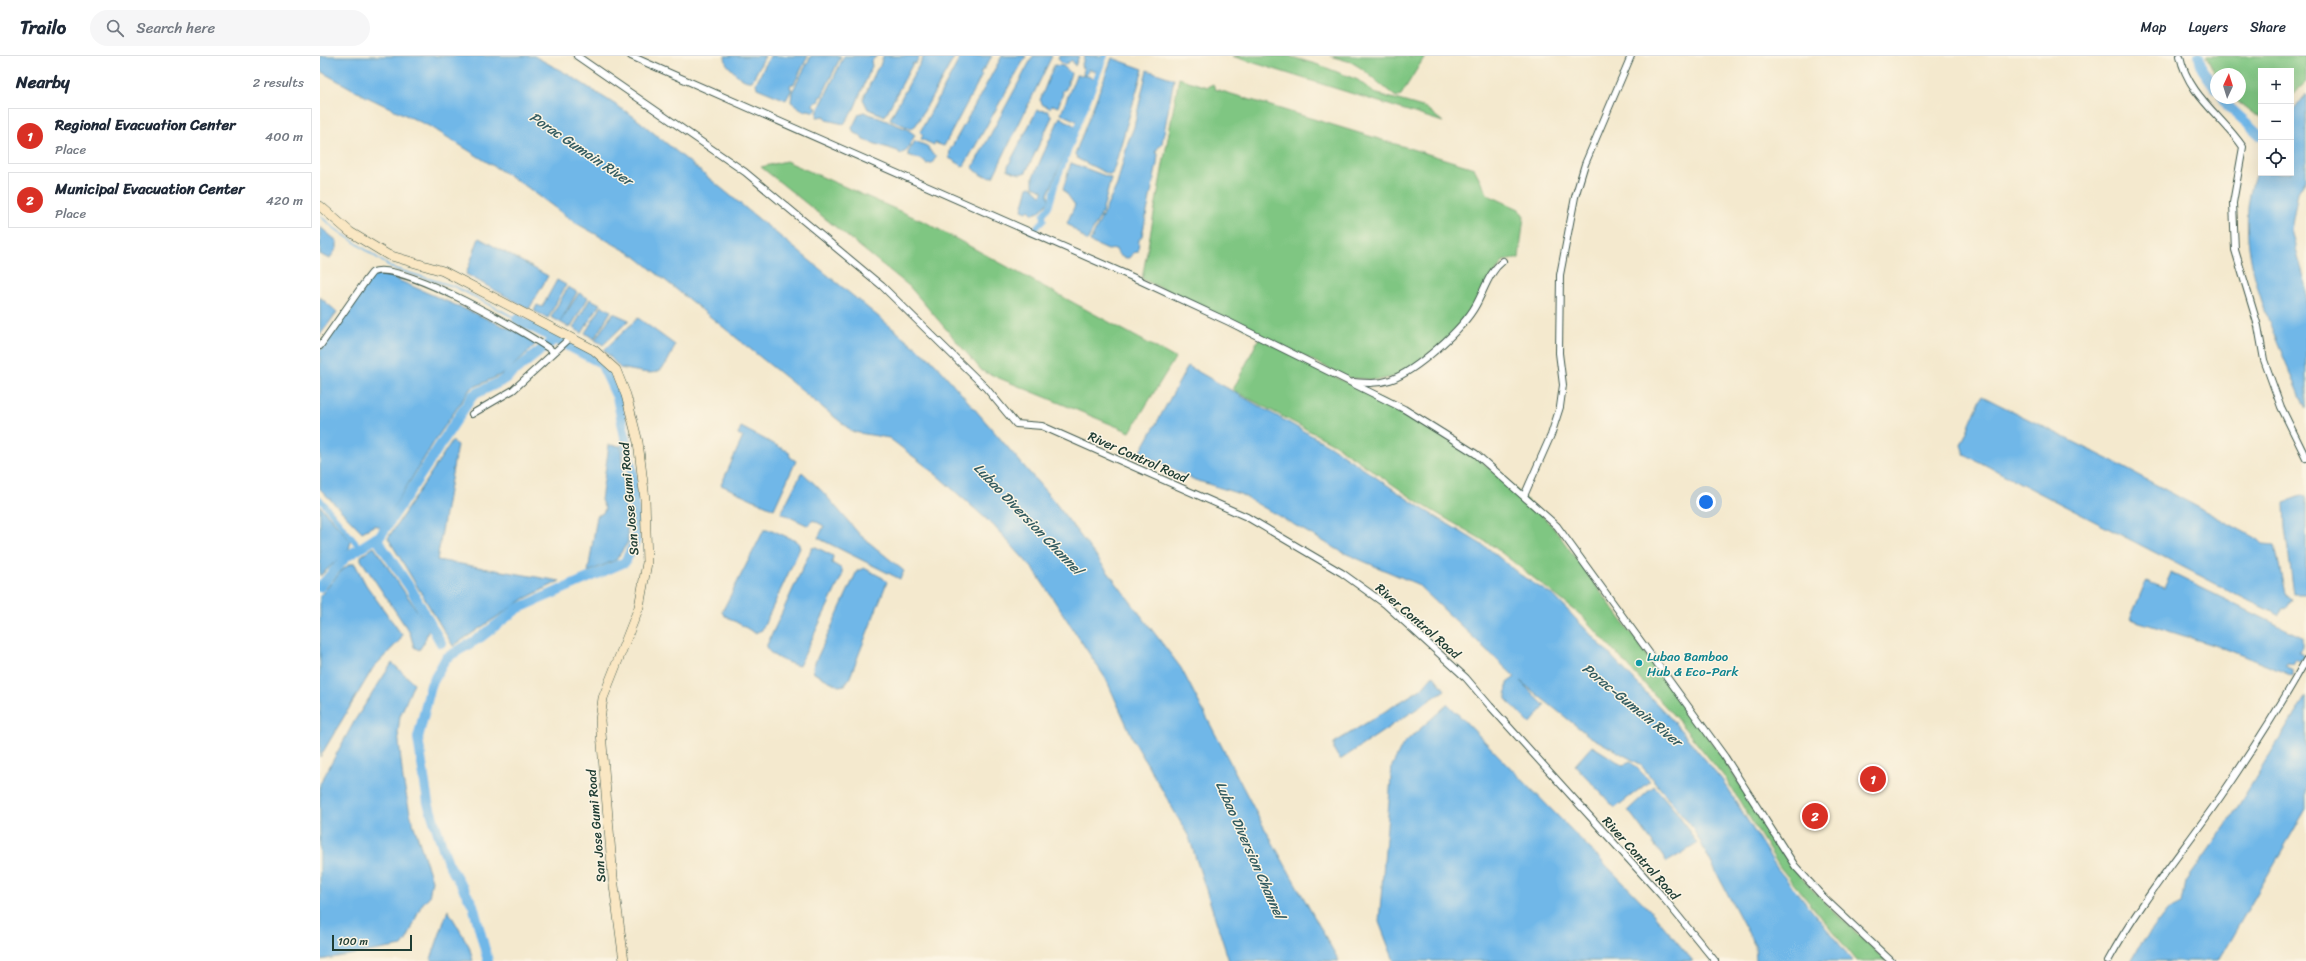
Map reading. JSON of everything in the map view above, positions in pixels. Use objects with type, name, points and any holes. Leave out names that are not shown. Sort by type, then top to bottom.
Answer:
[{"type":"street","name":"River Control Road","points":[[577,56],[744,172],[882,286],[986,388],[1016,424],[1042,426],[1247,517],[1342,573],[1385,604],[1466,678],[1660,895],[1715,961]]},
{"type":"street","points":[[631,56],[1139,280],[1404,409],[1476,454],[1557,526],[1725,757],[1795,866],[1824,898],[1891,961]]},
{"type":"street","points":[[1524,496],[1551,435],[1560,408],[1563,385],[1559,353],[1560,275],[1575,197],[1585,164],[1631,56]]},
{"type":"street","points":[[2180,56],[2182,65],[2201,100],[2243,147],[2233,203],[2235,250],[2258,326],[2264,360],[2281,407],[2306,458]]},
{"type":"street","name":"San Jose Gumi Road","points":[[320,206],[350,232],[388,255],[443,271],[594,350],[616,370],[626,395],[638,442],[645,499],[647,563],[639,607],[603,698],[600,720],[613,878],[624,961]]},
{"type":"street","points":[[1350,382],[1376,383],[1402,375],[1449,339],[1476,306],[1493,269],[1503,261]]},
{"type":"street","points":[[320,346],[367,279],[373,272],[384,271],[438,287],[536,339],[554,352]]},
{"type":"street","points":[[472,414],[513,390],[570,338]]},
{"type":"street","points":[[2108,961],[2126,928],[2221,796],[2281,707],[2306,660]]},
{"type":"green space","points":[[1232,56],[1288,56],[1319,65],[1358,80],[1374,93],[1426,108],[1443,122]]},
{"type":"green space","points":[[1330,56],[1425,56],[1401,95],[1396,97],[1361,68],[1351,62]]},
{"type":"green space","points":[[2206,56],[2306,56],[2306,82],[2294,93],[2294,68],[2258,68],[2258,116],[2241,104],[2246,104],[2246,68],[2212,68]]},
{"type":"green space","points":[[1179,78],[1207,87],[1213,84],[1215,89],[1474,168],[1488,195],[1519,209],[1524,216],[1519,258],[1503,261],[1475,306],[1449,339],[1402,375],[1379,380],[1349,378],[1142,279]]},
{"type":"green space","points":[[786,161],[927,223],[1175,358],[1130,432],[982,371],[909,286],[761,167]]},
{"type":"green space","name":"Lubao Bamboo Hub & Eco-Park","points":[[1259,338],[1403,411],[1474,455],[1521,494],[1553,527],[1723,758],[1792,867],[1822,900],[1886,961],[1857,961],[1779,866],[1726,779],[1676,718],[1582,616],[1493,546],[1421,504],[1334,444],[1233,390]]},
{"type":"water","points":[[320,56],[534,56],[569,75],[633,116],[935,363],[1053,500],[1181,668],[1260,820],[1339,961],[1229,961],[1189,837],[1134,741],[1106,679],[1034,570],[993,525],[931,470],[889,438],[853,432],[635,256],[574,222],[527,187],[431,127],[367,97],[320,71]]},
{"type":"water","points":[[725,56],[765,56],[752,81],[748,81],[741,78],[731,69],[726,63]]},
{"type":"water","points":[[770,56],[808,56],[794,84],[791,84],[790,88],[792,89],[786,100],[757,88],[756,83]]},
{"type":"water","points":[[811,56],[841,56],[822,96],[819,97],[820,101],[814,103],[813,105],[817,108],[815,112],[808,110],[804,111],[791,102],[792,92]]},
{"type":"water","points":[[844,56],[877,56],[871,61],[872,66],[854,109],[844,124],[826,120],[825,116],[817,117],[818,111]]},
{"type":"water","points":[[883,56],[920,56],[915,64],[913,63],[885,116],[868,109],[863,99],[877,69],[880,66]]},
{"type":"water","points":[[924,56],[955,56],[916,125],[911,129],[890,119]]},
{"type":"water","points":[[961,56],[992,56],[980,74],[982,75],[944,146],[935,143],[934,145],[921,139],[923,135],[920,132]]},
{"type":"water","points":[[1002,56],[1026,56],[963,166],[949,158],[950,150]]},
{"type":"water","points":[[1033,56],[1052,56],[993,177],[981,175],[973,168],[974,165]]},
{"type":"water","points":[[1059,56],[1079,56],[1075,66],[1072,60],[1064,65],[1058,59]]},
{"type":"water","points":[[1085,56],[1102,56],[1098,73],[1089,69],[1086,75],[1083,74],[1084,68],[1081,67]]},
{"type":"water","points":[[1112,58],[1143,69],[1112,174],[1108,174],[1078,159],[1075,154]]},
{"type":"water","points":[[1054,65],[1063,66],[1071,73],[1066,89],[1062,91],[1063,93],[1058,107],[1053,105],[1050,108],[1043,105],[1040,100]]},
{"type":"water","points":[[1147,70],[1174,79],[1162,143],[1155,152],[1158,154],[1157,164],[1142,236],[1139,240],[1138,252],[1133,253],[1129,258],[1127,258],[1119,255],[1116,249],[1108,250],[1090,242],[1117,185],[1128,142],[1134,127]]},
{"type":"water","points":[[1076,75],[1088,76],[1095,80],[1079,122],[1061,114]]},
{"type":"water","points":[[2306,94],[2306,179],[2298,192],[2291,230],[2306,285],[2306,409],[2268,320],[2250,255],[2247,223],[2251,192],[2258,171],[2258,176],[2294,176],[2294,110]]},
{"type":"water","points":[[1037,110],[1048,111],[1052,117],[1026,172],[1020,174],[1008,170],[1008,166]]},
{"type":"water","points":[[864,112],[907,129],[915,135],[906,151],[900,154],[898,151],[863,140],[860,135],[854,133],[852,128],[859,114]]},
{"type":"water","points":[[1060,117],[1075,126],[1075,130],[1048,194],[1049,201],[1039,212],[1033,214],[1029,210],[1027,212],[1022,210],[1028,187],[1031,186],[1041,195],[1043,193],[1043,190],[1033,186],[1033,177]]},
{"type":"water","points":[[915,141],[927,146],[933,155],[937,156],[932,163],[926,164],[925,161],[908,155],[908,152]]},
{"type":"water","points":[[1071,163],[1111,178],[1102,213],[1087,241],[1067,223],[1075,205],[1063,189]]},
{"type":"water","points":[[320,227],[337,241],[337,248],[330,258],[320,254]]},
{"type":"water","points":[[479,238],[548,276],[529,309],[466,274]]},
{"type":"water","points":[[384,274],[531,338],[537,343],[507,372],[470,389],[434,442],[381,528],[375,525],[362,532],[320,489],[320,351],[369,280],[374,275]]},
{"type":"water","points":[[557,280],[566,285],[548,318],[534,311],[537,305],[542,307]]},
{"type":"water","points":[[568,287],[577,292],[560,322],[551,317]]},
{"type":"water","points":[[579,293],[588,298],[570,328],[560,322]]},
{"type":"water","points":[[320,297],[337,312],[320,335]]},
{"type":"water","points":[[590,299],[600,304],[582,333],[573,328]]},
{"type":"water","points":[[602,306],[611,311],[594,339],[585,333]]},
{"type":"water","points":[[613,313],[629,320],[603,345],[595,340]]},
{"type":"water","points":[[638,318],[675,345],[670,357],[661,370],[649,373],[620,368],[604,350]]},
{"type":"water","name":"Porac-Gumain River","points":[[1188,366],[1330,446],[1418,506],[1489,549],[1519,574],[1555,597],[1673,721],[1723,781],[1777,868],[1853,961],[1756,961],[1755,946],[1693,828],[1640,764],[1589,736],[1520,681],[1545,706],[1530,724],[1506,699],[1507,683],[1515,677],[1417,584],[1342,552],[1240,494],[1195,480],[1140,453]]},
{"type":"water","points":[[1982,396],[2108,459],[2259,540],[2263,544],[2275,545],[2285,594],[2292,600],[2286,609],[2284,608],[2279,615],[2249,601],[1964,454],[1961,445]]},
{"type":"water","points":[[741,427],[789,452],[790,457],[796,461],[774,509],[721,485],[743,437],[738,434]]},
{"type":"water","points":[[452,441],[457,445],[437,560],[560,581],[524,599],[453,646],[388,538]]},
{"type":"water","points":[[609,445],[621,446],[628,542],[616,560],[588,572],[597,516],[603,513],[605,509],[601,500]]},
{"type":"water","points":[[802,472],[823,492],[860,535],[904,571],[900,579],[818,538],[824,526],[813,520],[809,526],[781,513]]},
{"type":"water","points":[[2304,495],[2306,498],[2306,594],[2294,594],[2285,528],[2284,502]]},
{"type":"water","points":[[320,506],[351,541],[349,549],[320,576]]},
{"type":"water","points":[[764,530],[772,530],[798,542],[800,548],[762,630],[755,633],[724,615],[722,612]]},
{"type":"water","points":[[374,547],[429,628],[424,643],[419,650],[414,647],[410,633],[361,560],[361,556]]},
{"type":"water","points":[[816,547],[833,556],[832,563],[842,569],[842,576],[799,666],[776,657],[768,651],[766,647],[812,548]]},
{"type":"water","points":[[350,564],[355,564],[366,585],[402,635],[400,640],[373,668],[320,757],[320,596],[342,570]]},
{"type":"water","points":[[864,568],[883,578],[887,582],[850,677],[845,685],[839,686],[814,673],[813,667],[857,571]]},
{"type":"water","points":[[2171,573],[2302,637],[2302,647],[2299,651],[2304,657],[2300,662],[2296,659],[2293,664],[2287,663],[2285,666],[2293,670],[2293,676],[2226,649],[2130,619],[2146,581],[2164,588]]},
{"type":"water","points":[[392,663],[414,683],[400,716],[398,732],[403,780],[411,817],[432,880],[429,897],[424,901],[410,933],[402,946],[320,960],[320,784],[355,720]]},
{"type":"water","points":[[1433,675],[1445,690],[1340,760],[1334,750],[1334,743],[1421,689]]},
{"type":"water","points":[[2306,696],[2306,809],[2218,961],[2131,961],[2141,944],[2168,910],[2182,903],[2186,882],[2229,821]]},
{"type":"water","points":[[1448,704],[1650,910],[1693,961],[1394,961],[1379,922],[1392,766],[1403,744]]},
{"type":"water","points":[[1592,746],[1623,765],[1631,762],[1650,781],[1615,808],[1575,765]]},
{"type":"water","points":[[1654,786],[1679,815],[1697,844],[1667,862],[1628,810]]},
{"type":"water","points":[[448,910],[469,946],[473,961],[432,961],[431,959]]},
{"type":"waterway","points":[[1032,232],[1044,220],[1043,215],[1050,205],[1056,183],[1105,56]]},
{"type":"waterway","points":[[2199,56],[2202,69],[2210,80]]},
{"type":"waterway","points":[[2226,104],[2258,133]]},
{"type":"waterway","points":[[320,216],[334,228],[392,268],[456,287],[517,319]]},
{"type":"waterway","points":[[488,961],[473,905],[448,863],[428,803],[418,738],[431,685],[446,658],[481,637],[517,609],[625,562],[636,540],[633,477],[617,397],[601,363],[517,319]]},
{"type":"waterway","points":[[320,587],[346,557],[381,535],[473,395],[502,381],[555,339]]},
{"type":"waterway","points":[[320,499],[360,548]]},
{"type":"waterway","points":[[376,538],[411,589],[441,643]]},
{"type":"place","name":"Lubao Bamboo Hub & Eco-Park","points":[[1639,663]]},
{"type":"place","name":"Regional Evacuation Center","points":[[1873,779]]},
{"type":"place","name":"Municipal Evacuation Center","points":[[1815,816]]},
{"type":"water label","name":"Porac Gumain River","points":[[581,149]]},
{"type":"water label","name":"Lubao Diversion Channel","points":[[1028,519]]},
{"type":"water label","name":"Lubao Diversion Channel","points":[[1250,850]]}]
